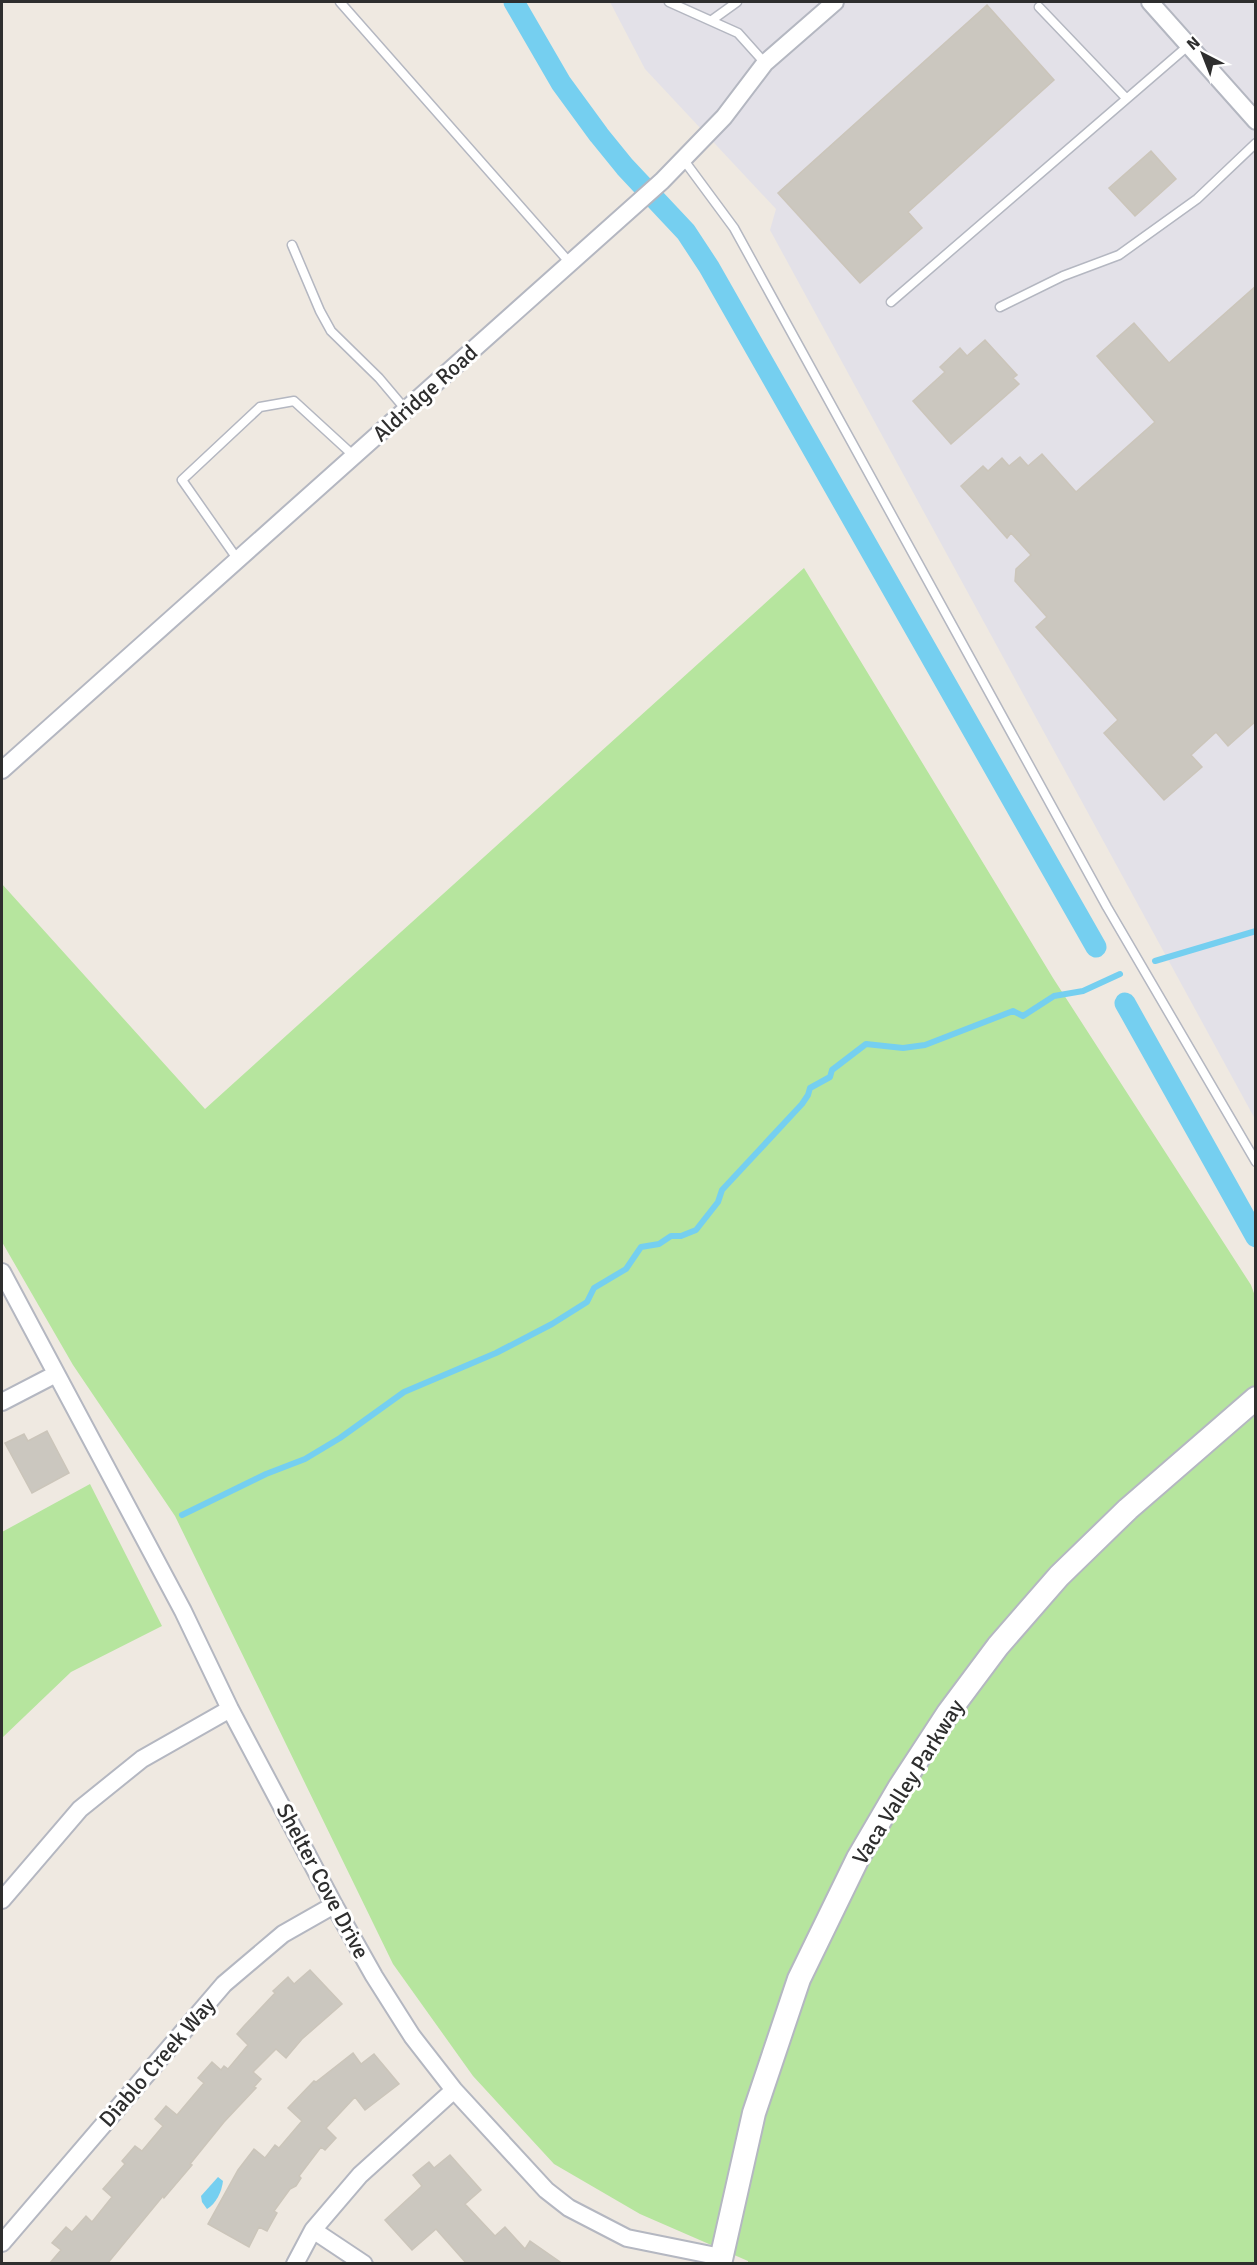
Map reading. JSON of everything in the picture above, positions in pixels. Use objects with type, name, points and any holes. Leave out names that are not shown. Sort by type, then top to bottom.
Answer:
[{"type":"street","name":"Aldridge Road","points":[[2,770],[662,181],[724,117],[765,63],[835,2]]},
{"type":"street","points":[[1150,2],[1256,121]]},
{"type":"street","name":"Shelter Cove Drive","points":[[2,1272],[183,1611],[230,1709],[334,1905],[374,1976],[412,2036],[454,2090],[546,2190],[569,2208],[627,2238],[720,2260]]},
{"type":"street","points":[[2,1402],[56,1374]]},
{"type":"street","name":"Vaca Valley Parkway","points":[[720,2260],[754,2113],[799,1979],[858,1858],[899,1788],[948,1713],[998,1646],[1059,1576],[1128,1509],[1256,1398]]},
{"type":"street","points":[[2,1900],[80,1809],[142,1760],[230,1709]]},
{"type":"street","name":"Diablo Creek Way","points":[[2,2243],[224,1984],[283,1934],[334,1905]]},
{"type":"street","points":[[295,2264],[313,2230],[360,2175],[454,2090]]},
{"type":"street","points":[[313,2230],[364,2264]]},
{"type":"lane","points":[[340,2],[570,263]]},
{"type":"lane","points":[[669,2],[738,33],[765,63]]},
{"type":"lane","points":[[712,20],[737,2]]},
{"type":"lane","points":[[1039,7],[1126,98]]},
{"type":"lane","points":[[891,302],[1189,45]]},
{"type":"lane","points":[[999,307],[1063,276],[1119,255],[1197,199],[1256,143]]},
{"type":"lane","points":[[683,159],[734,228],[1107,907],[1256,1162]]},
{"type":"lane","points":[[292,244],[320,311],[331,331],[379,378],[406,410]]},
{"type":"lane","points":[[238,560],[182,480],[260,407],[294,402],[354,456]]},
{"type":"shaded area","points":[[610,2],[1255,2],[1255,1119],[770,230],[776,209],[645,69]]},
{"type":"green space","points":[[804,568],[1053,978],[1251,1285],[1255,1296],[1255,2263],[748,2263],[748,2261],[640,2214],[554,2164],[473,2076],[393,1964],[175,1516],[73,1365],[2,1242],[2,884],[205,1109]]},
{"type":"green space","points":[[90,1484],[162,1626],[71,1672],[2,1738],[2,1532]]},
{"type":"water","points":[[218,2177],[223,2181],[221,2189],[216,2201],[207,2209],[201,2196]]},
{"type":"building","points":[[987,5],[1054,80],[908,212],[922,228],[860,283],[778,193]]},
{"type":"building","points":[[1151,151],[1176,179],[1135,216],[1109,188]]},
{"type":"building","points":[[1256,286],[1256,721],[1228,746],[1216,732],[1191,755],[1202,767],[1164,800],[1104,733],[1118,720],[1036,627],[1047,617],[1015,581],[1016,569],[1031,555],[1011,533],[1007,538],[961,486],[983,466],[988,471],[1002,458],[1009,466],[1020,457],[1028,466],[1042,454],[1076,492],[1155,422],[1097,356],[1134,323],[1169,363]]},
{"type":"building","points":[[985,340],[1017,375],[1013,378],[1019,384],[951,444],[913,401],[945,372],[940,367],[960,348],[967,356]]},
{"type":"building","points":[[47,1431],[69,1473],[32,1493],[5,1443],[24,1434],[28,1441]]},
{"type":"building","points":[[310,1970],[342,2004],[302,2039],[286,2058],[276,2049],[253,2072],[261,2079],[254,2087],[256,2088],[224,2122],[190,2164],[192,2165],[164,2198],[163,2196],[107,2264],[49,2264],[61,2250],[52,2243],[66,2227],[72,2232],[86,2216],[92,2222],[112,2197],[103,2189],[125,2164],[122,2161],[135,2146],[142,2151],[163,2126],[155,2119],[166,2106],[177,2115],[204,2083],[198,2078],[212,2062],[221,2070],[224,2066],[228,2069],[248,2045],[237,2034],[275,1993],[273,1991],[288,1977],[294,1984]]},
{"type":"building","points":[[353,2053],[361,2064],[374,2054],[399,2084],[365,2110],[355,2097],[326,2128],[336,2138],[325,2150],[321,2147],[299,2176],[301,2178],[296,2186],[290,2189],[274,2211],[277,2213],[267,2231],[259,2227],[249,2247],[208,2224],[238,2170],[254,2149],[265,2158],[275,2145],[279,2148],[302,2121],[288,2108],[314,2081],[316,2082]]},
{"type":"building","points":[[450,2155],[481,2190],[465,2204],[495,2236],[505,2227],[525,2249],[530,2241],[563,2264],[467,2264],[436,2229],[412,2250],[385,2220],[422,2186],[413,2175],[429,2162],[434,2168]]},
{"type":"waterway","points":[[514,2],[561,83],[599,135],[625,167],[686,232],[709,267],[1096,947]]},
{"type":"waterway","points":[[1155,961],[1256,931]]},
{"type":"waterway","points":[[182,1515],[266,1474],[305,1459],[340,1438],[404,1392],[496,1353],[552,1324],[587,1302],[594,1288],[626,1269],[641,1247],[659,1244],[671,1236],[681,1236],[696,1230],[718,1202],[722,1190],[802,1104],[810,1088],[830,1077],[832,1070],[866,1044],[903,1048],[925,1045],[1013,1011],[1023,1016],[1054,996],[1083,991],[1120,974]]},
{"type":"waterway","points":[[1125,1003],[1256,1237]]}]
